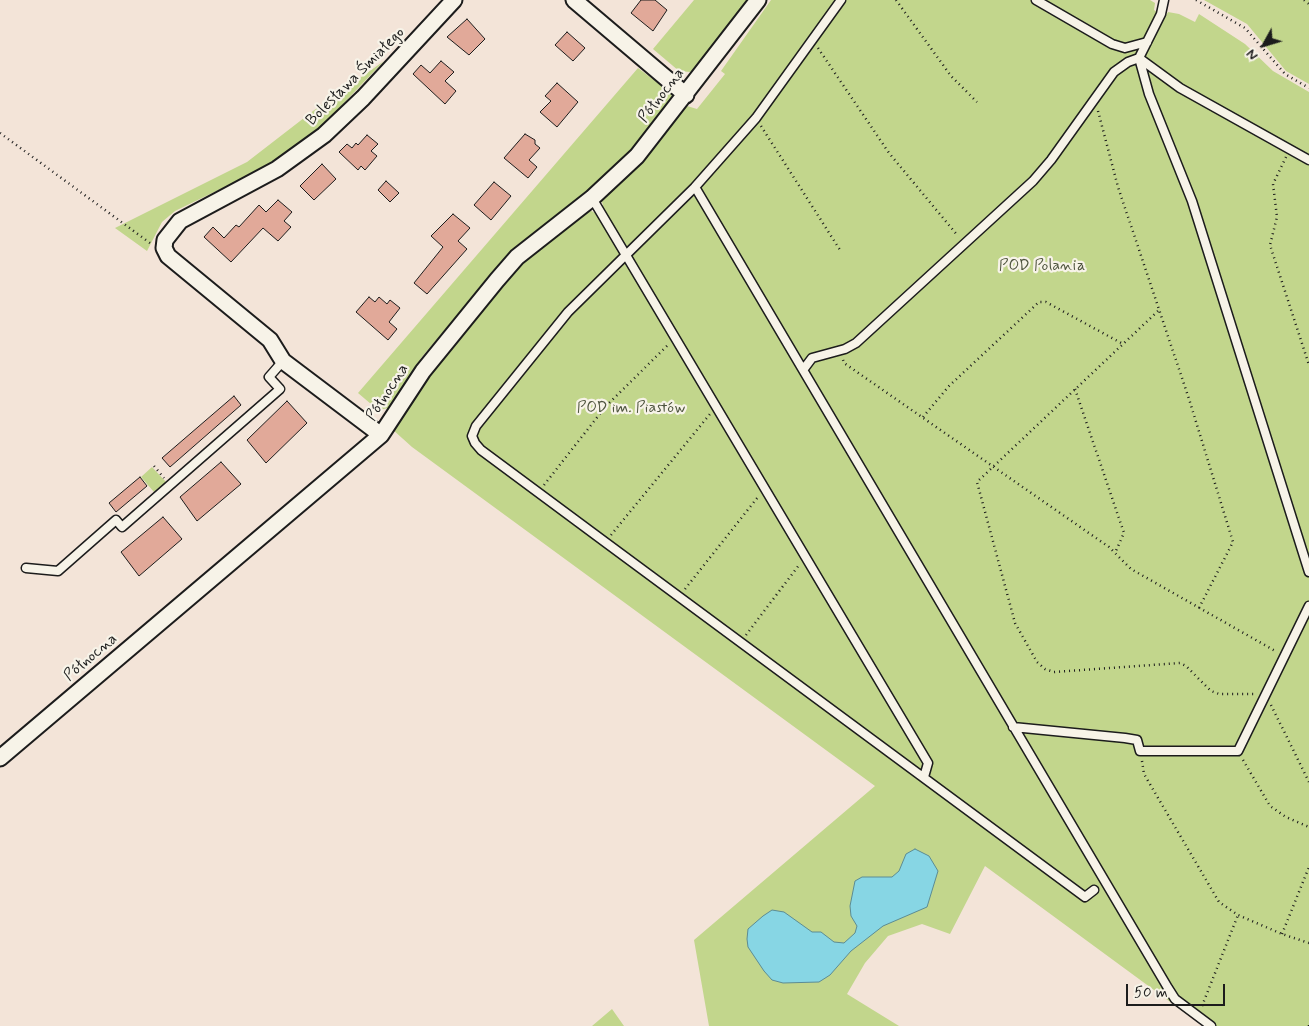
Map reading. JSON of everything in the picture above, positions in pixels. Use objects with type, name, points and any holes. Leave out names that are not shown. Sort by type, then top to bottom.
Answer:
[{"type":"street","name":"Bolesława Śmiałego","points":[[168,256],[164,248],[167,236],[180,221],[277,169],[324,135],[363,98],[454,0]]},
{"type":"street","points":[[574,0],[686,95]]},
{"type":"street","name":"Północna","points":[[0,758],[381,435],[423,371],[517,257],[592,198],[637,156],[758,0]]},
{"type":"street","points":[[168,256],[270,340],[283,361],[381,435]]},
{"type":"lane","points":[[841,0],[756,118],[696,187],[625,253],[568,312],[476,426],[472,436],[481,450],[1086,897],[1094,890]]},
{"type":"lane","points":[[1036,0],[1112,44],[1125,48],[1147,42]]},
{"type":"lane","points":[[802,370],[812,358],[856,343],[1033,181],[1051,160],[1114,72],[1128,62],[1139,58],[1161,14],[1164,0]]},
{"type":"lane","points":[[1139,58],[1180,88],[1309,160]]},
{"type":"lane","points":[[1139,58],[1150,94],[1192,201],[1309,572]]},
{"type":"lane","points":[[696,187],[802,370],[1168,988],[1175,999],[1211,1026]]},
{"type":"lane","points":[[592,198],[928,763],[924,777]]},
{"type":"lane","points":[[26,568],[58,571],[116,520],[122,527],[280,389],[269,377],[283,361]]},
{"type":"lane","points":[[1013,727],[1138,740],[1140,751],[1238,751],[1309,606]]},
{"type":"path","points":[[896,0],[951,76],[977,102]]},
{"type":"path","points":[[1196,0],[1245,28],[1285,74],[1309,88]]},
{"type":"path","points":[[1304,0],[1309,4]]},
{"type":"path","points":[[813,40],[889,153],[925,199],[964,243]]},
{"type":"path","points":[[1094,99],[1118,187],[1189,399],[1233,542],[1199,608]]},
{"type":"path","points":[[756,118],[840,250]]},
{"type":"path","points":[[0,133],[168,256]]},
{"type":"path","points":[[1290,148],[1273,184],[1277,216],[1270,245],[1309,366]]},
{"type":"path","points":[[923,418],[948,386],[1039,302],[1046,302],[1123,344]]},
{"type":"path","points":[[1158,311],[977,482],[1015,623],[1037,662],[1045,669],[1054,672],[1180,663],[1186,666],[1211,691],[1219,694],[1266,694],[1309,782]]},
{"type":"path","points":[[538,492],[606,406],[676,337]]},
{"type":"path","points":[[840,350],[844,363],[1115,553],[1131,569],[1284,657]]},
{"type":"path","points":[[1075,389],[1124,533],[1115,553]]},
{"type":"path","points":[[605,542],[717,406]]},
{"type":"path","points":[[679,596],[766,488]]},
{"type":"path","points":[[740,642],[806,556]]},
{"type":"path","points":[[1140,751],[1144,774],[1219,902],[1238,915],[1282,934],[1309,943]]},
{"type":"path","points":[[1238,751],[1270,806],[1286,817],[1309,827]]},
{"type":"path","points":[[1282,934],[1309,867]]},
{"type":"path","points":[[1198,1016],[1238,915]]},
{"type":"green space","points":[[694,0],[750,0],[699,68],[690,72],[679,71],[653,49]]},
{"type":"green space","name":"POD Polania","points":[[771,0],[1150,0],[1155,3],[1154,10],[1165,17],[1168,12],[1179,14],[1195,22],[1199,14],[1245,44],[1273,71],[1309,92],[1309,1026],[1203,1026],[985,866],[950,934],[922,924],[888,936],[865,963],[847,994],[899,1026],[709,1026],[694,940],[875,786],[412,447],[392,429],[424,379],[518,264],[588,209],[595,213],[603,205],[601,199],[643,158],[687,106],[697,109],[725,74],[721,71]]},
{"type":"green space","points":[[1204,0],[1309,0],[1309,84],[1286,71],[1247,24]]},
{"type":"green space","points":[[384,61],[318,130],[270,165],[175,211],[162,222],[147,251],[115,228],[247,162],[313,111]]},
{"type":"green space","points":[[638,68],[671,93],[673,101],[629,155],[587,193],[509,254],[421,358],[398,400],[389,408],[378,410],[358,393]]},
{"type":"green space","points":[[152,467],[166,482],[154,492],[141,477]]},
{"type":"green space","points":[[612,1009],[624,1026],[592,1026]]},
{"type":"water","points":[[915,849],[929,856],[938,871],[927,907],[883,926],[851,951],[830,975],[819,982],[783,983],[772,980],[764,971],[748,947],[747,939],[748,929],[763,916],[772,910],[784,912],[812,932],[821,932],[834,942],[844,943],[855,933],[857,926],[851,916],[850,906],[855,881],[862,877],[892,877],[899,871],[906,854]]},
{"type":"building","points":[[641,0],[655,0],[667,10],[653,31],[631,13]]},
{"type":"building","points":[[467,19],[485,39],[469,55],[447,37]]},
{"type":"building","points":[[567,32],[585,48],[573,61],[555,45]]},
{"type":"building","points":[[441,61],[454,72],[445,81],[456,91],[445,104],[413,74],[421,65],[430,73]]},
{"type":"building","points":[[557,83],[578,102],[557,127],[540,112],[551,101],[545,96]]},
{"type":"building","points":[[525,134],[535,140],[535,144],[540,148],[529,160],[537,167],[528,178],[504,158]]},
{"type":"building","points":[[367,135],[378,144],[371,151],[377,156],[365,170],[361,166],[358,170],[339,152],[347,144],[352,148],[356,143],[358,145]]},
{"type":"building","points":[[322,164],[336,179],[314,200],[300,186]]},
{"type":"building","points":[[386,181],[399,193],[390,202],[378,190]]},
{"type":"building","points":[[494,182],[511,196],[491,220],[474,205]]},
{"type":"building","points":[[278,200],[292,212],[284,221],[291,227],[278,241],[263,228],[231,262],[204,237],[213,227],[224,238],[236,225],[239,227],[259,205],[266,212]]},
{"type":"building","points":[[453,214],[470,228],[458,241],[467,249],[427,294],[414,283],[443,247],[431,236]]},
{"type":"building","points":[[369,297],[375,302],[379,297],[387,304],[390,300],[400,308],[389,322],[397,329],[388,340],[356,312]]},
{"type":"building","points":[[234,396],[241,405],[170,467],[162,458]]},
{"type":"building","points":[[287,401],[307,423],[266,463],[247,440]]},
{"type":"building","points":[[221,462],[241,484],[197,521],[180,497]]},
{"type":"building","points":[[140,477],[147,486],[116,512],[109,503]]},
{"type":"building","points":[[163,517],[182,539],[139,576],[121,552]]},
{"type":"park label","name":"POD im. Piastów","points":[[631,409]]}]
